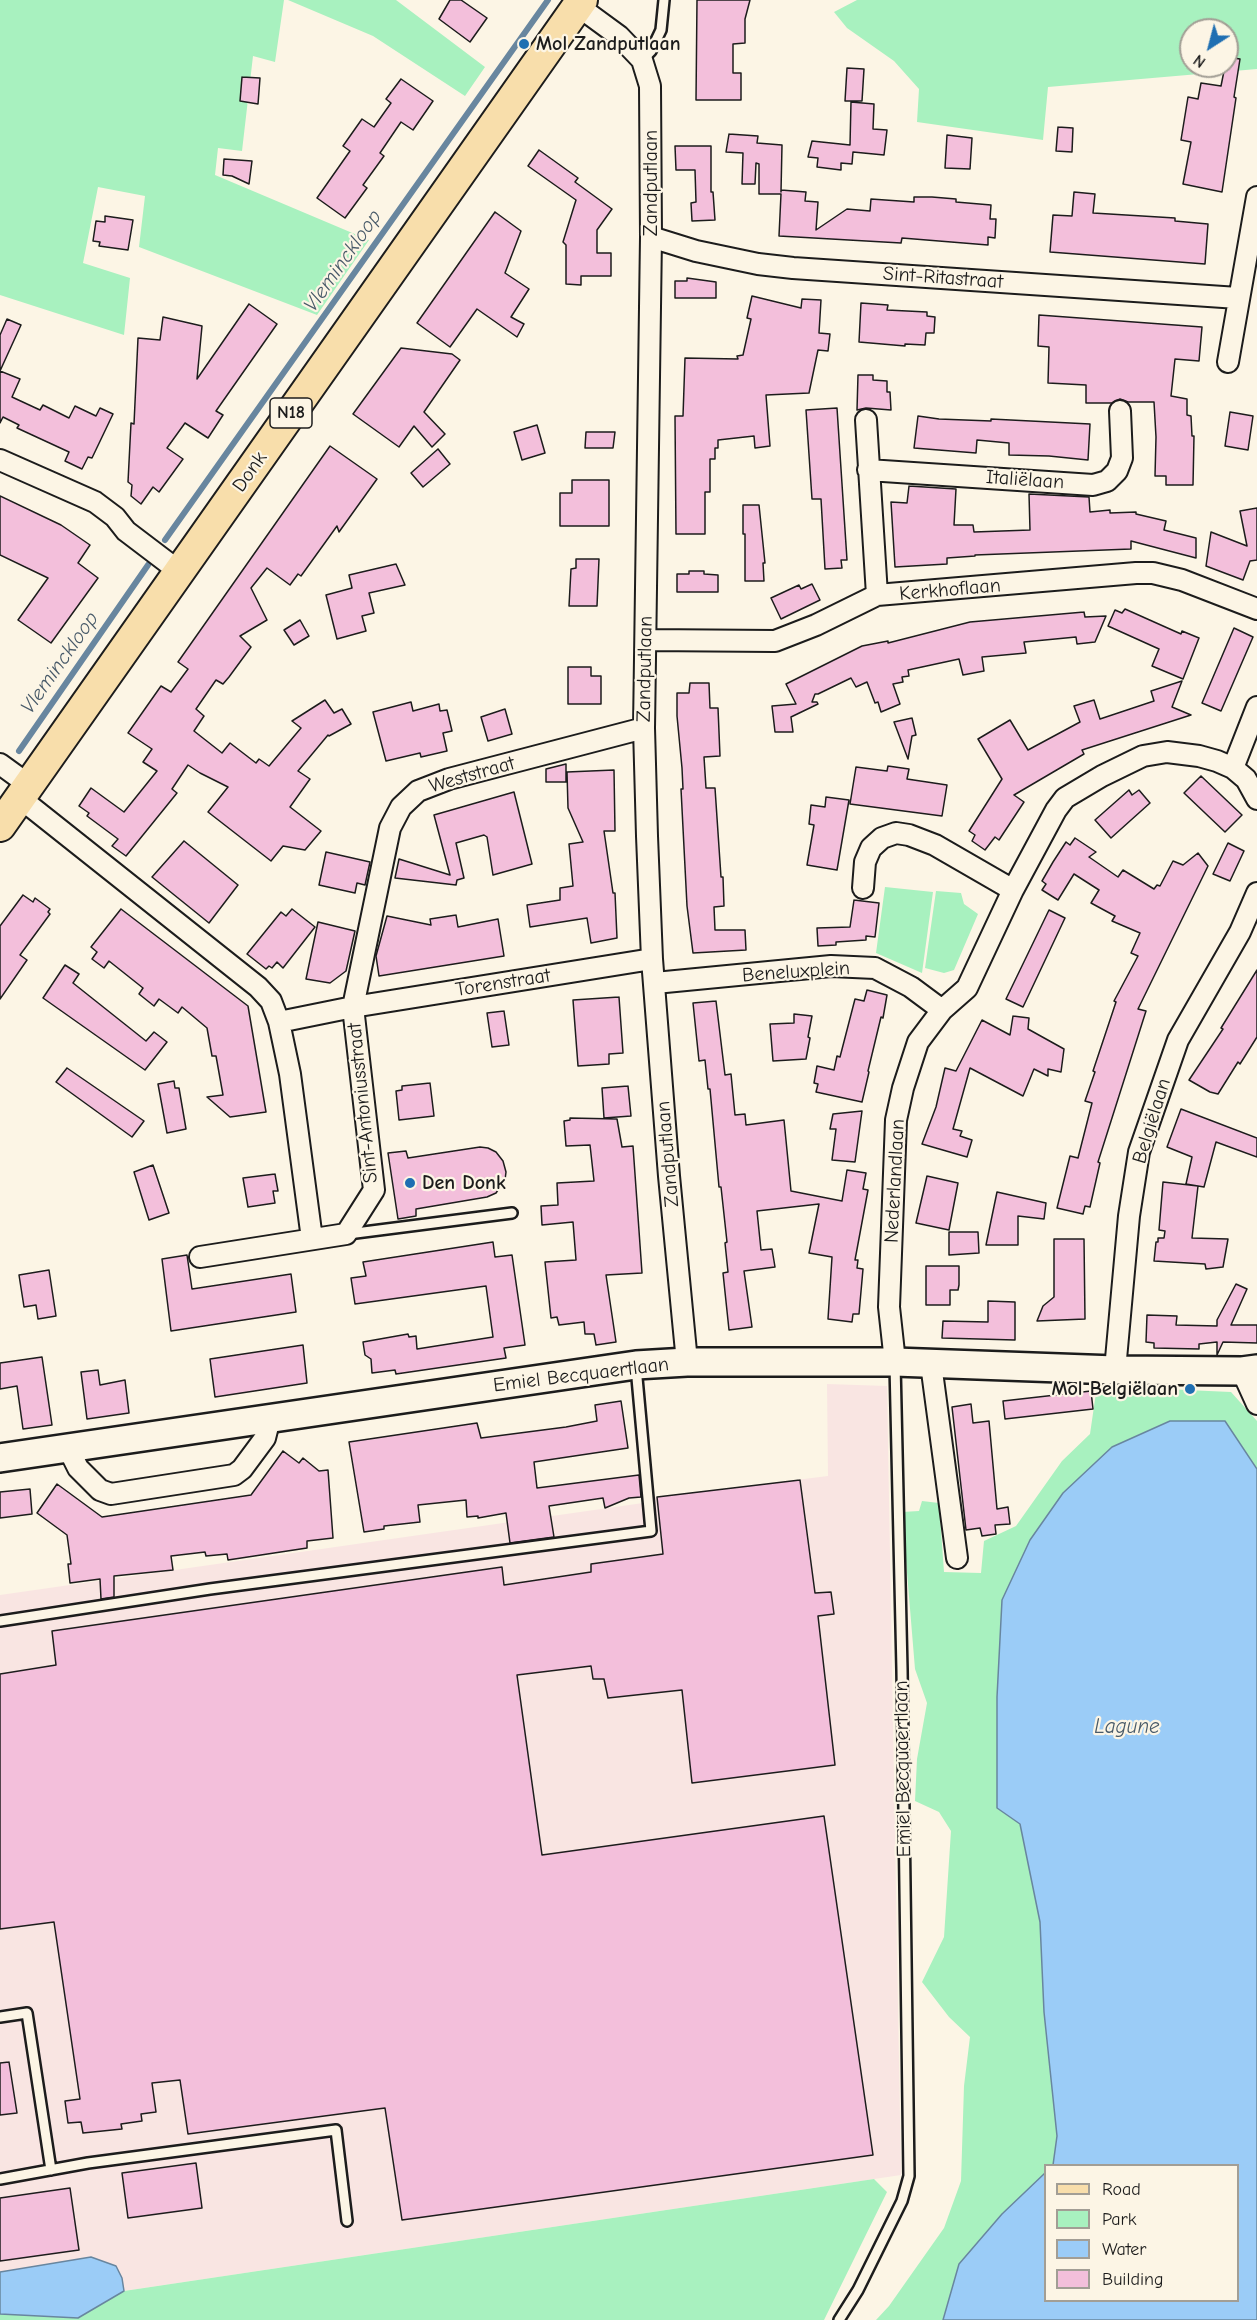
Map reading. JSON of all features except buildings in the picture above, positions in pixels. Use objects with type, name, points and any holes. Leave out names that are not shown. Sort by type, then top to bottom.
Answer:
[{"type":"main road","name":"Donk","points":[[0,826],[580,3]]},
{"type":"street","name":"Zandputlaan","points":[[580,3],[619,36],[642,60],[651,86],[644,728],[652,959],[669,1176],[687,1362]]},
{"type":"street","points":[[1228,362],[1257,197]]},
{"type":"street","name":"Sint-Ritastraat","points":[[651,237],[696,251],[758,264],[793,268],[1238,298]]},
{"type":"street","name":"Italiëlaan","points":[[868,470],[1093,485],[1107,481],[1117,471],[1122,458],[1120,411]]},
{"type":"street","points":[[866,420],[877,595]]},
{"type":"street","points":[[0,460],[95,502],[115,517],[126,531],[180,572]]},
{"type":"street","name":"Kerkhoflaan","points":[[646,640],[775,641],[816,625],[877,595],[1136,573],[1153,573],[1182,580],[1257,609]]},
{"type":"street","points":[[1233,768],[1257,707]]},
{"type":"street","name":"Weststraat","points":[[353,1006],[390,828],[400,807],[418,791],[449,778],[644,728]]},
{"type":"street","points":[[942,1010],[967,988],[1013,890],[1056,810],[1065,798],[1102,776],[1143,756],[1167,752],[1208,758],[1233,768],[1245,779],[1257,799]]},
{"type":"street","points":[[0,764],[24,792],[258,987],[271,1001],[279,1022],[290,1074],[312,1239]]},
{"type":"street","points":[[862,888],[866,862],[871,848],[882,838],[896,833],[909,835],[935,845],[1013,890]]},
{"type":"street","name":"Belgiëlaan","points":[[1115,1370],[1129,1216],[1139,1152],[1178,1040],[1240,932],[1257,893]]},
{"type":"street","name":"Torenstraat","points":[[353,1006],[652,959]]},
{"type":"street","name":"Beneluxplein","points":[[655,983],[831,966],[875,968],[911,987],[942,1010]]},
{"type":"street","name":"Sint-Antoniusstraat","points":[[279,1022],[353,1006],[374,1190],[346,1234]]},
{"type":"street","name":"Nederlandlaan","points":[[895,1362],[889,1307],[896,1120],[903,1088],[918,1042],[942,1010]]},
{"type":"street","points":[[200,1257],[346,1234]]},
{"type":"street","name":"Emiel Becquaertlaan","points":[[0,1458],[636,1365],[687,1362],[895,1362],[1115,1370],[1250,1370],[1257,1404]]},
{"type":"street","points":[[931,1364],[957,1558]]},
{"type":"street","points":[[68,1448],[78,1468],[100,1490],[111,1494],[234,1474],[242,1469],[266,1438],[270,1418]]},
{"type":"lane","points":[[642,60],[651,51],[661,30],[664,0]]},
{"type":"lane","points":[[346,1234],[512,1213]]},
{"type":"lane","name":"Emiel Becquaertlaan","points":[[839,2320],[858,2290],[902,2201],[909,2176],[902,1658],[895,1362]]},
{"type":"lane","points":[[0,1622],[210,1589],[651,1531],[636,1365]]},
{"type":"lane","points":[[0,2017],[27,2013],[51,2170]]},
{"type":"lane","points":[[0,2179],[336,2130],[347,2221]]},
{"type":"shaded area","points":[[827,1384],[887,1386],[901,2175],[124,2291],[122,2278],[91,2257],[0,2272],[0,1595],[643,1503],[642,1499],[828,1476]]},
{"type":"green space","points":[[0,0],[284,0],[275,62],[253,56],[242,151],[218,148],[215,175],[369,240],[317,315],[139,247],[145,196],[98,187],[83,263],[130,278],[124,335],[0,295]]},
{"type":"green space","points":[[288,0],[396,0],[485,67],[465,96],[373,36]]},
{"type":"green space","points":[[857,0],[1257,0],[1257,69],[1239,71],[1239,18],[1179,18],[1179,76],[1048,87],[1043,140],[917,122],[919,89],[894,61],[847,28],[834,12]]},
{"type":"green space","points":[[885,887],[933,892],[922,973],[876,953]]},
{"type":"green space","points":[[936,891],[961,893],[964,904],[978,914],[954,970],[944,973],[925,968]]},
{"type":"green space","points":[[1097,1386],[1231,1392],[1257,1421],[1257,1469],[1225,1421],[1020,1824],[1040,1922],[1044,2012],[1057,2136],[1053,2164],[1044,2164],[1044,2174],[1002,2214],[959,2264],[943,2320],[876,2320],[889,2306],[944,2228],[961,2181],[964,2086],[970,2037],[949,2017],[922,1982],[944,1937],[951,1831],[939,1812],[915,1801],[917,1759],[927,1703],[915,1669],[902,1512],[919,1511],[922,1501],[939,1503],[944,1572],[981,1573],[984,1541],[1016,1526],[1062,1461],[1090,1434]]},
{"type":"green space","points":[[874,2179],[887,2192],[824,2320],[0,2320],[0,2314],[78,2318],[124,2291]]},
{"type":"water","name":"Lagune","points":[[1170,1421],[1225,1421],[1257,1469],[1257,2320],[943,2320],[959,2264],[1002,2214],[1044,2174],[1044,2302],[1239,2302],[1239,2164],[1053,2164],[1057,2136],[1044,2012],[1040,1922],[1020,1824],[997,1808],[997,1697],[1002,1600],[1030,1540],[1063,1493],[1112,1447]]},
{"type":"water","points":[[91,2257],[116,2266],[122,2278],[124,2291],[78,2318],[0,2314],[0,2272]]},
{"type":"waterway","name":"Vleminckloop","points":[[165,540],[548,0]]},
{"type":"waterway","name":"Vleminckloop","points":[[19,751],[148,565]]},
{"type":"place","name":"Mol Zandputlaan","points":[[524,44]]},
{"type":"place","name":"Den Donk","points":[[410,1183]]},
{"type":"place","name":"Mol Belgiëlaan","points":[[1190,1389]]}]
